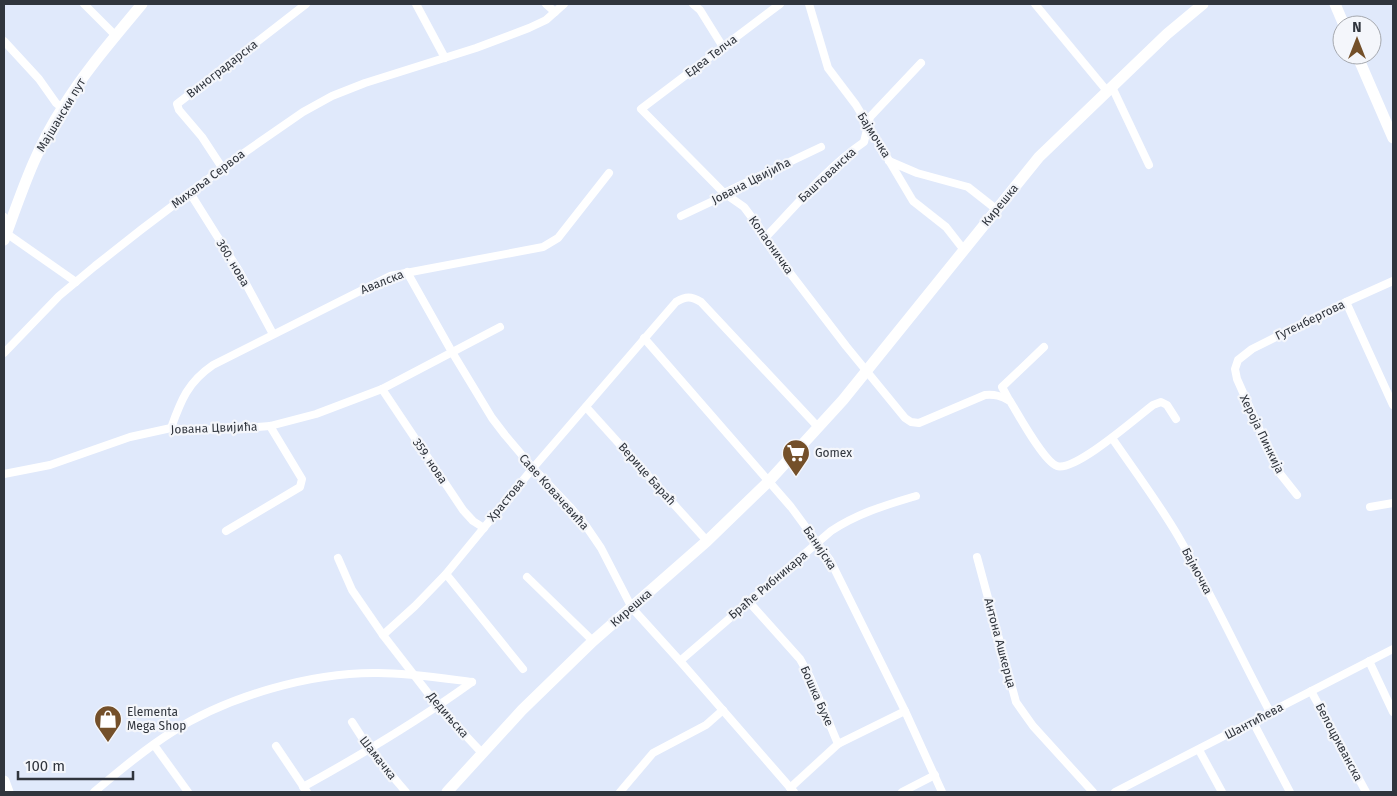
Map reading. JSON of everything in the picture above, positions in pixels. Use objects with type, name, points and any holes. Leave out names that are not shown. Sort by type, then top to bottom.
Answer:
[{"type":"street","points":[[84,4],[116,36]]},
{"type":"street","name":"Мајшански пут","points":[[6,229],[32,166],[62,108],[86,72],[142,4]]},
{"type":"street","name":"Виноградарска","points":[[223,169],[202,137],[179,110],[177,104],[306,4]]},
{"type":"street","points":[[416,4],[445,58]]},
{"type":"street","points":[[546,4],[555,12]]},
{"type":"street","name":"Михаља Сервоа","points":[[4,353],[59,296],[142,228],[267,136],[303,112],[332,96],[365,83],[445,58],[529,28],[546,20],[564,4]]},
{"type":"street","points":[[693,4],[704,17],[722,47]]},
{"type":"street","name":"Едеа Телча","points":[[641,108],[780,4]]},
{"type":"street","name":"Бајмочка","points":[[809,4],[828,68],[856,106],[889,161],[917,173],[968,187],[996,209]]},
{"type":"street","points":[[1035,4],[1110,89],[1149,165]]},
{"type":"street","name":"Кирешка","points":[[453,790],[482,753],[593,641],[707,541],[768,481],[867,371],[1039,157],[1167,34],[1203,4]]},
{"type":"street","points":[[4,41],[39,79],[56,104],[62,108]]},
{"type":"street","name":"Баштованска","points":[[764,239],[812,186],[846,155],[864,142],[870,117],[921,63]]},
{"type":"street","points":[[1361,65],[1393,138]]},
{"type":"street","name":"Копаоничка","points":[[641,108],[724,193],[744,207],[759,227],[764,239],[867,371]]},
{"type":"street","name":"Јована Цвијића","points":[[681,216],[715,200],[724,193],[821,147]]},
{"type":"street","points":[[889,161],[914,201],[946,227],[964,250]]},
{"type":"street","name":"Авалска","points":[[171,428],[189,387],[200,374],[213,365],[273,334],[304,321],[390,276],[543,247],[558,238],[609,173]]},
{"type":"street","name":"360. нова","points":[[190,193],[239,271],[273,334]]},
{"type":"street","points":[[6,229],[76,282]]},
{"type":"street","name":"Саве Ковачевића","points":[[407,272],[492,418],[532,468],[586,526],[601,548],[632,608],[792,790]]},
{"type":"street","name":"Гутенбергова","points":[[1235,369],[1238,360],[1252,349],[1346,302],[1393,281]]},
{"type":"street","points":[[644,338],[676,302],[684,298],[693,298],[701,302],[818,427]]},
{"type":"street","points":[[1346,302],[1393,405]]},
{"type":"street","name":"Јована Цвијића","points":[[4,474],[63,461],[130,437],[171,428],[190,430],[270,426],[316,414],[382,389],[500,327]]},
{"type":"street","name":"Храстова","points":[[383,635],[416,606],[446,574],[532,468],[644,338]]},
{"type":"street","name":"Банијска","points":[[644,338],[768,481],[830,560],[905,711],[942,792]]},
{"type":"street","points":[[993,394],[1044,347]]},
{"type":"street","name":"Хероја Пинкија","points":[[1235,369],[1236,379],[1278,470],[1296,495]]},
{"type":"street","points":[[867,371],[905,418],[911,422],[924,421],[985,395],[993,394],[1010,401]]},
{"type":"street","points":[[1002,387],[1045,458],[1057,466],[1066,466],[1076,461],[1112,438],[1153,405],[1161,402],[1167,406],[1176,419]]},
{"type":"street","name":"359. нова","points":[[382,389],[463,510],[472,521],[484,528]]},
{"type":"street","name":"Верице Бараћ","points":[[586,407],[707,541]]},
{"type":"street","points":[[226,530],[300,487],[302,484],[302,479],[270,426]]},
{"type":"street","name":"Бајмочка","points":[[1112,438],[1177,534],[1202,578],[1270,712]]},
{"type":"street","name":"Браће Рибникара","points":[[680,661],[831,531],[865,512],[916,496]]},
{"type":"street","points":[[1370,507],[1393,503]]},
{"type":"street","name":"Антона Ашкерца","points":[[977,557],[1016,702],[1033,726],[1093,792]]},
{"type":"street","points":[[338,558],[352,590],[383,635],[415,676]]},
{"type":"street","points":[[446,574],[523,669]]},
{"type":"street","points":[[527,577],[593,641]]},
{"type":"street","name":"Бошка Бухе","points":[[749,602],[800,659],[810,677],[838,744]]},
{"type":"street","name":"Шантићева","points":[[1115,792],[1393,649]]},
{"type":"street","points":[[1369,661],[1389,694],[1393,712]]},
{"type":"street","points":[[94,792],[172,731],[242,698],[286,684],[357,673],[379,673],[472,682],[370,750],[305,790],[276,746]]},
{"type":"street","name":"Дедињска","points":[[415,676],[438,706],[482,753]]},
{"type":"street","name":"Белоцркванска","points":[[1312,691],[1366,792]]},
{"type":"street","points":[[620,792],[653,754],[706,725],[722,710]]},
{"type":"street","points":[[792,790],[838,744],[905,711]]},
{"type":"street","name":"Шамачка","points":[[352,722],[370,750],[406,792]]},
{"type":"street","points":[[1253,722],[1290,792]]},
{"type":"street","points":[[154,745],[188,792]]},
{"type":"street","points":[[1199,750],[1222,792]]},
{"type":"street","points":[[902,792],[934,775]]},
{"type":"street","points":[[4,780],[8,792]]},
{"type":"place","name":"Gomex","points":[[796,477]]},
{"type":"place","name":"Elementa Mega Shop","points":[[108,743]]}]
